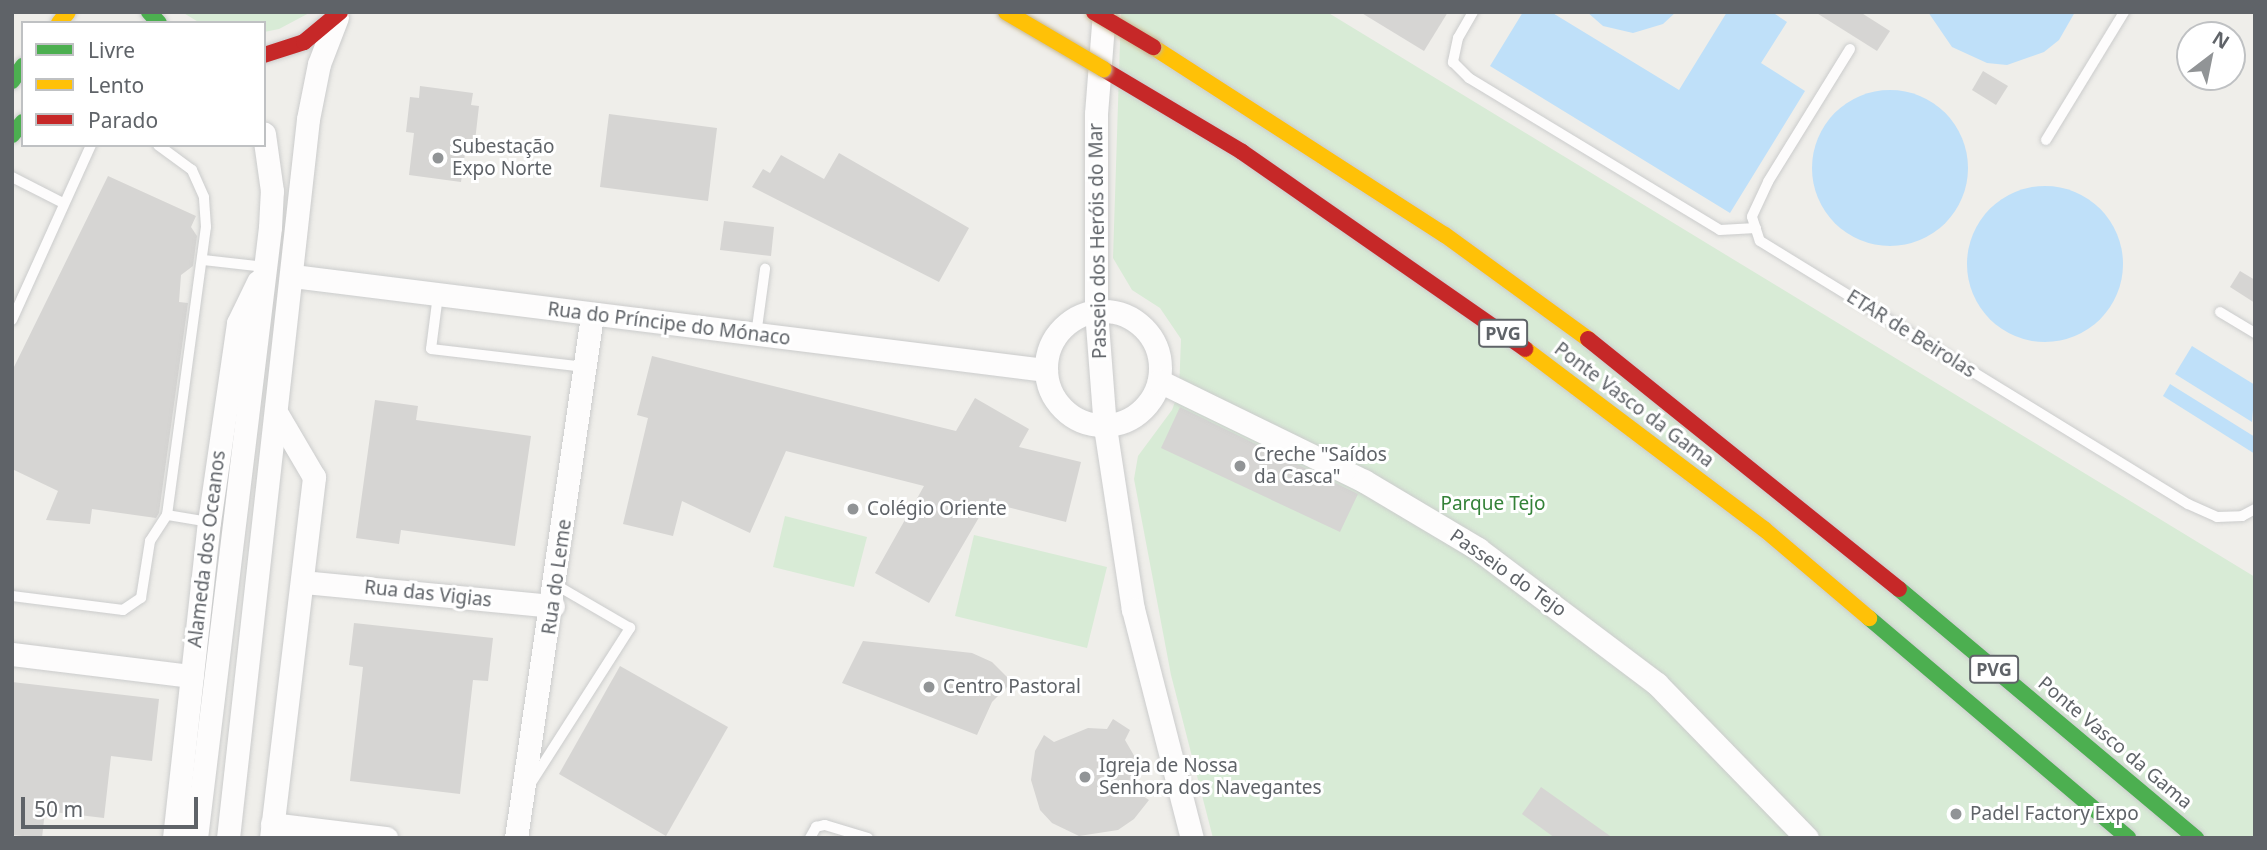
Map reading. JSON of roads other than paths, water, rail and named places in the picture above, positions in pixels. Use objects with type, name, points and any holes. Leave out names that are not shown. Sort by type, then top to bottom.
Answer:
[{"type":"main road","name":"Ponte Vasco da Gama","points":[[1006,12],[1242,152],[1408,264],[1567,380],[1764,529],[2128,838]]},
{"type":"main road","name":"Ponte Vasco da Gama","points":[[1094,12],[1318,150],[1600,348],[1792,499],[2196,838]]},
{"type":"main road","points":[[266,54],[304,42],[339,14]]},
{"type":"street","name":"Passeio dos Heróis do Mar","points":[[1104,12],[1096,114],[1096,311],[1105,427],[1133,609],[1192,838]]},
{"type":"street","points":[[228,838],[314,83],[339,14]]},
{"type":"street","name":"Alameda dos Oceanos","points":[[196,838],[265,267],[272,191],[266,147]]},
{"type":"street","name":"Alameda dos Oceanos","points":[[174,838],[209,522],[238,323],[265,267]]},
{"type":"street","name":"Rua do Príncipe do Mónaco","points":[[293,276],[592,316],[1046,370]]},
{"type":"street","points":[[1096,311],[1116,313],[1142,327],[1157,352],[1159,380],[1154,394],[1136,415],[1105,427],[1083,422],[1061,407],[1046,370],[1053,341],[1061,329],[1096,311]]},
{"type":"street","name":"Rua do Leme","points":[[516,838],[555,596],[592,316]]},
{"type":"street","name":"Passeio do Tejo","points":[[1159,380],[1364,481],[1478,549],[1657,684],[1807,838]]},
{"type":"street","points":[[277,414],[314,477],[272,831],[386,838]]},
{"type":"street","name":"Rua das Vigias","points":[[303,582],[555,596]]},
{"type":"street","points":[[12,654],[192,676]]},
{"type":"lane","points":[[1473,12],[1458,38],[1453,62],[1469,78],[1720,230],[1756,228],[1752,217],[1768,182],[1850,49]]},
{"type":"lane","points":[[2046,140],[2124,12]]},
{"type":"lane","points":[[12,320],[90,147]]},
{"type":"lane","points":[[12,596],[123,610],[141,598],[150,541],[167,516],[204,260],[204,197],[192,170],[161,147]]},
{"type":"lane","points":[[12,177],[63,203]]},
{"type":"lane","name":"ETAR de Beirolas","points":[[1756,228],[1759,241],[2188,504],[2217,517],[2242,516],[2255,509]]},
{"type":"lane","points":[[204,260],[265,267]]},
{"type":"lane","points":[[757,335],[765,269]]},
{"type":"lane","points":[[438,295],[431,349],[585,367]]},
{"type":"lane","points":[[2220,312],[2255,333]]},
{"type":"lane","points":[[167,516],[209,522]]},
{"type":"lane","points":[[521,799],[630,628],[555,596]]},
{"type":"lane","points":[[810,838],[816,827],[825,825],[867,838]]},
{"type":"water","points":[[1523,12],[1551,12],[1679,90],[1727,12],[1772,12],[1787,22],[1761,63],[1805,91],[1730,213],[1490,66]]},
{"type":"water","points":[[1587,12],[1676,12],[1663,24],[1633,33],[1603,26]]},
{"type":"water","points":[[1928,12],[2075,12],[2059,40],[2044,52],[2007,65],[1987,63],[1952,47]]},
{"type":"water","points":[[1890,90],[1920,96],[1945,113],[1962,138],[1968,168],[1962,198],[1945,223],[1920,240],[1890,246],[1860,240],[1835,223],[1818,198],[1812,168],[1818,138],[1835,113],[1860,96]]},
{"type":"water","points":[[2045,186],[2075,192],[2100,209],[2117,234],[2123,264],[2117,294],[2100,319],[2075,336],[2045,342],[2015,336],[1990,319],[1973,294],[1967,264],[1973,234],[1990,209],[2015,192]]},
{"type":"water","points":[[2192,346],[2255,385],[2252,422],[2175,374]]},
{"type":"water","points":[[2170,384],[2255,437],[2255,454],[2163,396]]},
{"type":"place","name":"Subestação Expo Norte","points":[[438,158]]},
{"type":"place","name":"Creche \"Saídos da Casca\"","points":[[1240,466]]},
{"type":"place","name":"Colégio Oriente","points":[[853,509]]},
{"type":"place","name":"Centro Pastoral","points":[[929,687]]},
{"type":"place","name":"Igreja de Nossa Senhora dos Navegantes","points":[[1085,777]]},
{"type":"place","name":"Padel Factory Expo","points":[[1956,814]]},
{"type":"park label","name":"Parque Tejo","points":[[1493,504]]}]
